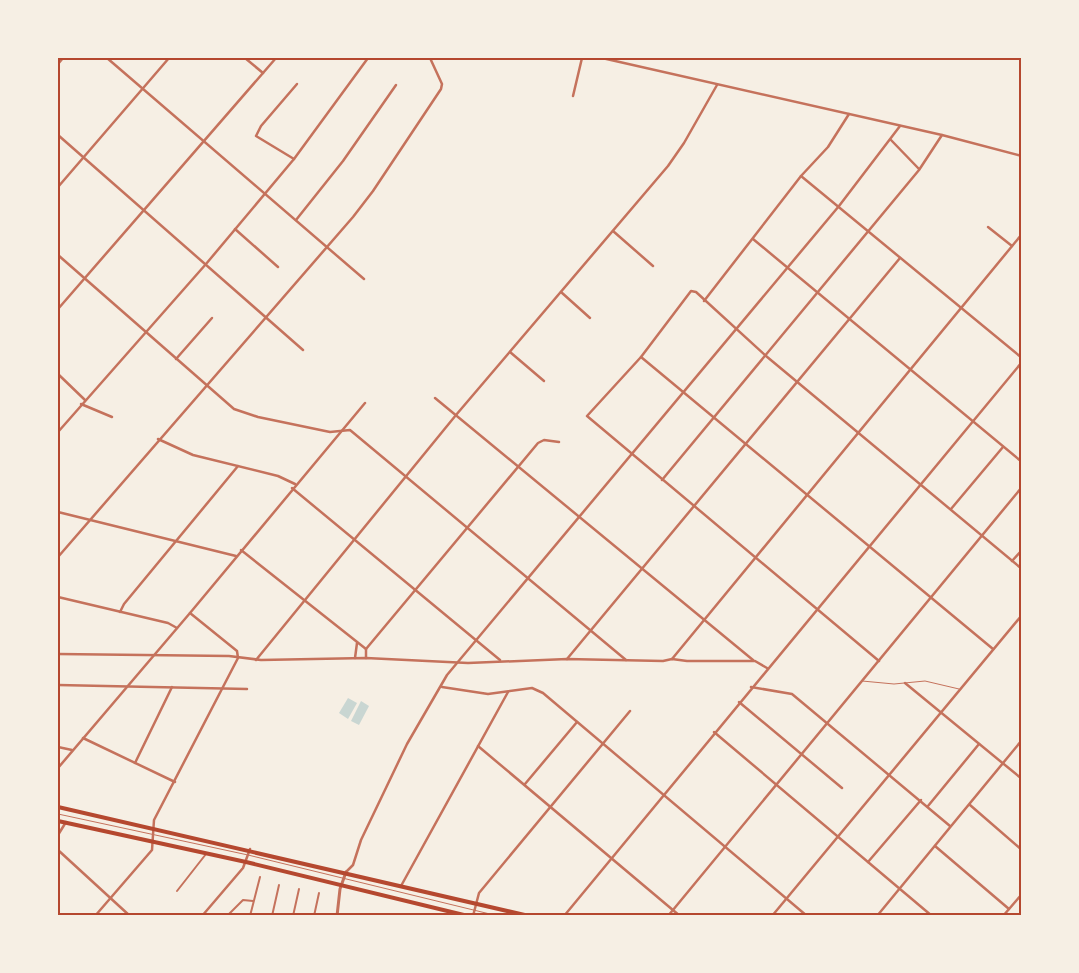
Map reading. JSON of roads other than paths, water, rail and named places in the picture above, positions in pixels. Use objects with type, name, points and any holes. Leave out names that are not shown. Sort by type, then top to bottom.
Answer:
[{"type":"main road","points":[[58,806],[250,849],[529,916]]},
{"type":"main road","points":[[58,821],[246,862],[468,916]]},
{"type":"street","points":[[58,64],[63,58]]},
{"type":"street","points":[[107,58],[364,279]]},
{"type":"street","points":[[58,187],[169,58]]},
{"type":"street","points":[[245,58],[263,73]]},
{"type":"street","points":[[58,309],[276,58]]},
{"type":"street","points":[[58,432],[265,194],[294,159],[368,58]]},
{"type":"street","points":[[58,556],[158,439],[327,248],[369,195],[441,89],[442,84],[430,58]]},
{"type":"street","points":[[573,96],[582,58]]},
{"type":"street","points":[[602,58],[942,135],[1022,156]]},
{"type":"street","points":[[294,159],[256,136],[261,126],[297,84]]},
{"type":"street","points":[[296,220],[343,161],[396,85]]},
{"type":"street","points":[[256,660],[303,600],[456,415],[676,154],[717,85]]},
{"type":"street","points":[[704,301],[801,176],[828,147],[849,114]]},
{"type":"street","points":[[337,916],[346,872],[353,864],[361,840],[407,744],[447,675],[460,662],[839,206],[900,126]]},
{"type":"street","points":[[58,134],[303,350]]},
{"type":"street","points":[[662,480],[919,170],[942,135]]},
{"type":"street","points":[[891,140],[919,170]]},
{"type":"street","points":[[801,176],[1022,358]]},
{"type":"street","points":[[988,227],[1012,246]]},
{"type":"street","points":[[235,229],[278,267]]},
{"type":"street","points":[[613,231],[653,266]]},
{"type":"street","points":[[672,659],[1022,234]]},
{"type":"street","points":[[753,238],[786,268],[1022,462]]},
{"type":"street","points":[[58,256],[234,409],[258,417],[330,432],[350,430],[626,660]]},
{"type":"street","points":[[567,659],[900,258]]},
{"type":"street","points":[[879,661],[755,559],[587,416],[641,357],[689,293],[693,291],[766,356],[1022,569]]},
{"type":"street","points":[[561,292],[590,318]]},
{"type":"street","points":[[176,358],[212,318]]},
{"type":"street","points":[[510,352],[544,380]]},
{"type":"street","points":[[641,357],[993,649]]},
{"type":"street","points":[[564,916],[611,856],[1022,362]]},
{"type":"street","points":[[58,374],[85,400]]},
{"type":"street","points":[[434,398],[581,516],[755,661],[767,668]]},
{"type":"street","points":[[58,768],[178,628],[292,488],[365,403]]},
{"type":"street","points":[[82,404],[112,417]]},
{"type":"street","points":[[158,439],[193,455],[278,476],[296,484]]},
{"type":"street","points":[[366,658],[366,649],[417,590],[518,465],[540,441],[559,442]]},
{"type":"street","points":[[951,509],[1003,447]]},
{"type":"street","points":[[120,612],[124,604],[238,466]]},
{"type":"street","points":[[668,916],[1022,487]]},
{"type":"street","points":[[292,488],[500,660]]},
{"type":"street","points":[[58,512],[236,556]]},
{"type":"street","points":[[241,550],[357,644],[366,649]]},
{"type":"street","points":[[1012,561],[1022,550]]},
{"type":"street","points":[[58,597],[178,628]]},
{"type":"street","points":[[95,916],[149,854],[154,842],[154,820],[238,658],[236,651],[190,613]]},
{"type":"street","points":[[772,916],[1022,615]]},
{"type":"street","points":[[355,658],[357,644]]},
{"type":"street","points":[[58,654],[256,660],[366,658],[460,662],[567,659],[672,659],[687,662],[755,661]]},
{"type":"street","points":[[905,683],[1022,779]]},
{"type":"street","points":[[58,685],[247,689]]},
{"type":"street","points":[[441,686],[488,694],[525,688],[537,690],[807,916]]},
{"type":"street","points":[[135,763],[169,698],[172,687]]},
{"type":"street","points":[[751,687],[792,694],[890,773],[950,826]]},
{"type":"street","points":[[401,886],[508,692]]},
{"type":"street","points":[[739,702],[842,788]]},
{"type":"street","points":[[473,916],[473,910],[479,893],[630,711]]},
{"type":"street","points":[[525,784],[577,722]]},
{"type":"street","points":[[714,732],[932,916]]},
{"type":"street","points":[[83,738],[175,782]]},
{"type":"street","points":[[877,916],[1022,740]]},
{"type":"street","points":[[928,806],[979,744]]},
{"type":"street","points":[[478,746],[551,805],[680,916]]},
{"type":"street","points":[[58,747],[72,750]]},
{"type":"street","points":[[868,862],[921,800]]},
{"type":"street","points":[[970,805],[1022,850]]},
{"type":"street","points":[[58,835],[66,822]]},
{"type":"street","points":[[935,846],[1009,909]]},
{"type":"street","points":[[202,916],[246,862],[250,849]]},
{"type":"street","points":[[58,850],[130,916]]},
{"type":"street","points":[[177,891],[206,854]]},
{"type":"street","points":[[250,916],[260,877]]},
{"type":"street","points":[[272,916],[279,886]]},
{"type":"street","points":[[293,916],[299,889]]},
{"type":"street","points":[[314,916],[319,893]]},
{"type":"street","points":[[1003,916],[1022,894]]},
{"type":"street","points":[[227,916],[243,900],[254,901]]},
{"type":"lane","points":[[861,681],[931,682],[959,689]]},
{"type":"lane","points":[[58,814],[248,855],[498,916]]}]
